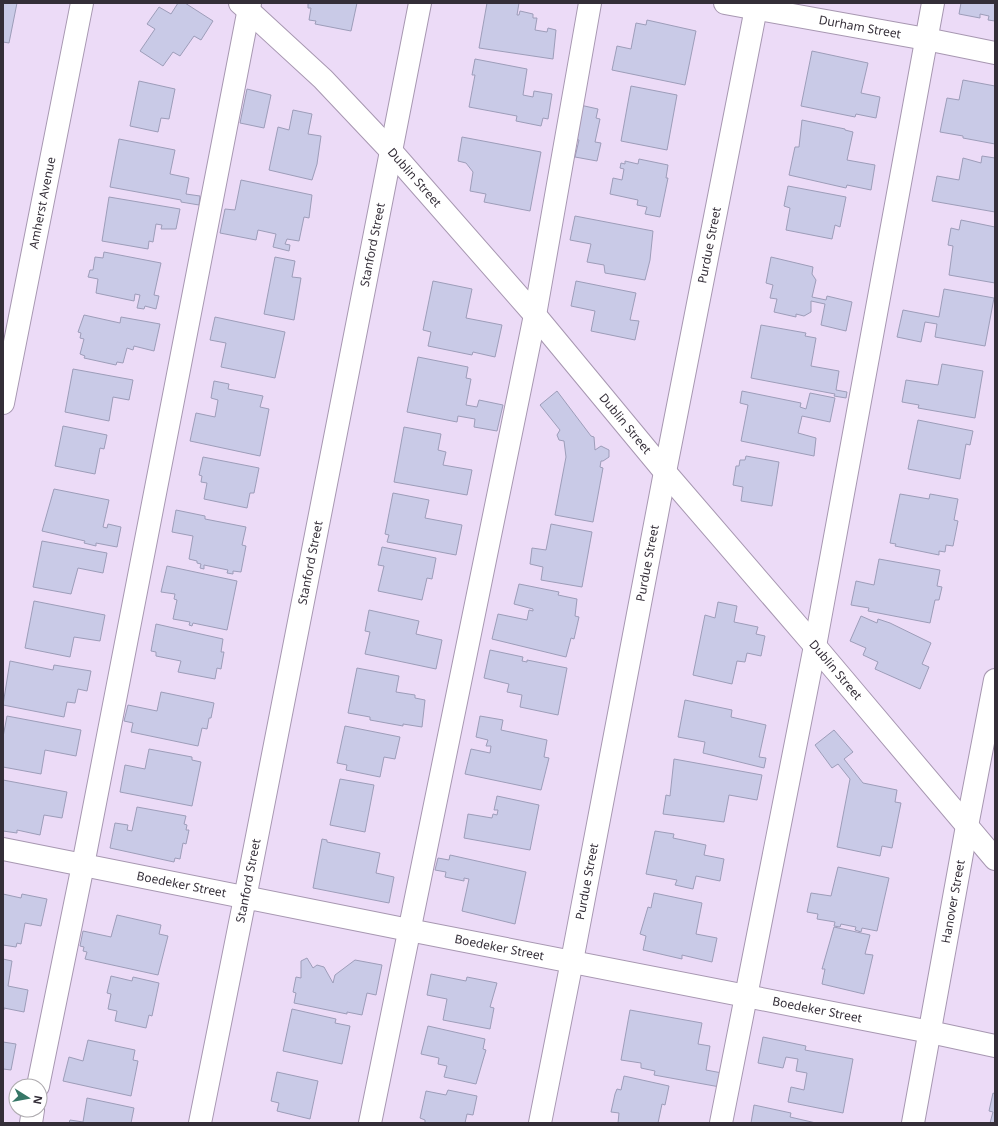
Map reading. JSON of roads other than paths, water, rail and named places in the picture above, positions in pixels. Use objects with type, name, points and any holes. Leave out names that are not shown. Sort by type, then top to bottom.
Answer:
[{"type":"street","name":"Amherst Avenue","points":[[3,403],[82,3]]},
{"type":"street","name":"Stanford Street","points":[[200,1123],[420,3]]},
{"type":"street","points":[[370,1123],[535,315],[590,3]]},
{"type":"street","name":"Durham Street","points":[[725,3],[757,6],[995,53]]},
{"type":"street","points":[[721,1123],[815,646],[933,3]]},
{"type":"street","name":"Dublin Street","points":[[246,5],[323,79],[391,151],[535,315],[665,472],[815,646],[995,859]]},
{"type":"street","points":[[40,1078],[83,865],[246,5]]},
{"type":"street","name":"Purdue Street","points":[[540,1123],[665,472],[757,6]]},
{"type":"street","name":"Hanover Street","points":[[913,1123],[995,680]]},
{"type":"street","name":"Boedeker Street","points":[[3,849],[995,1046]]}]
